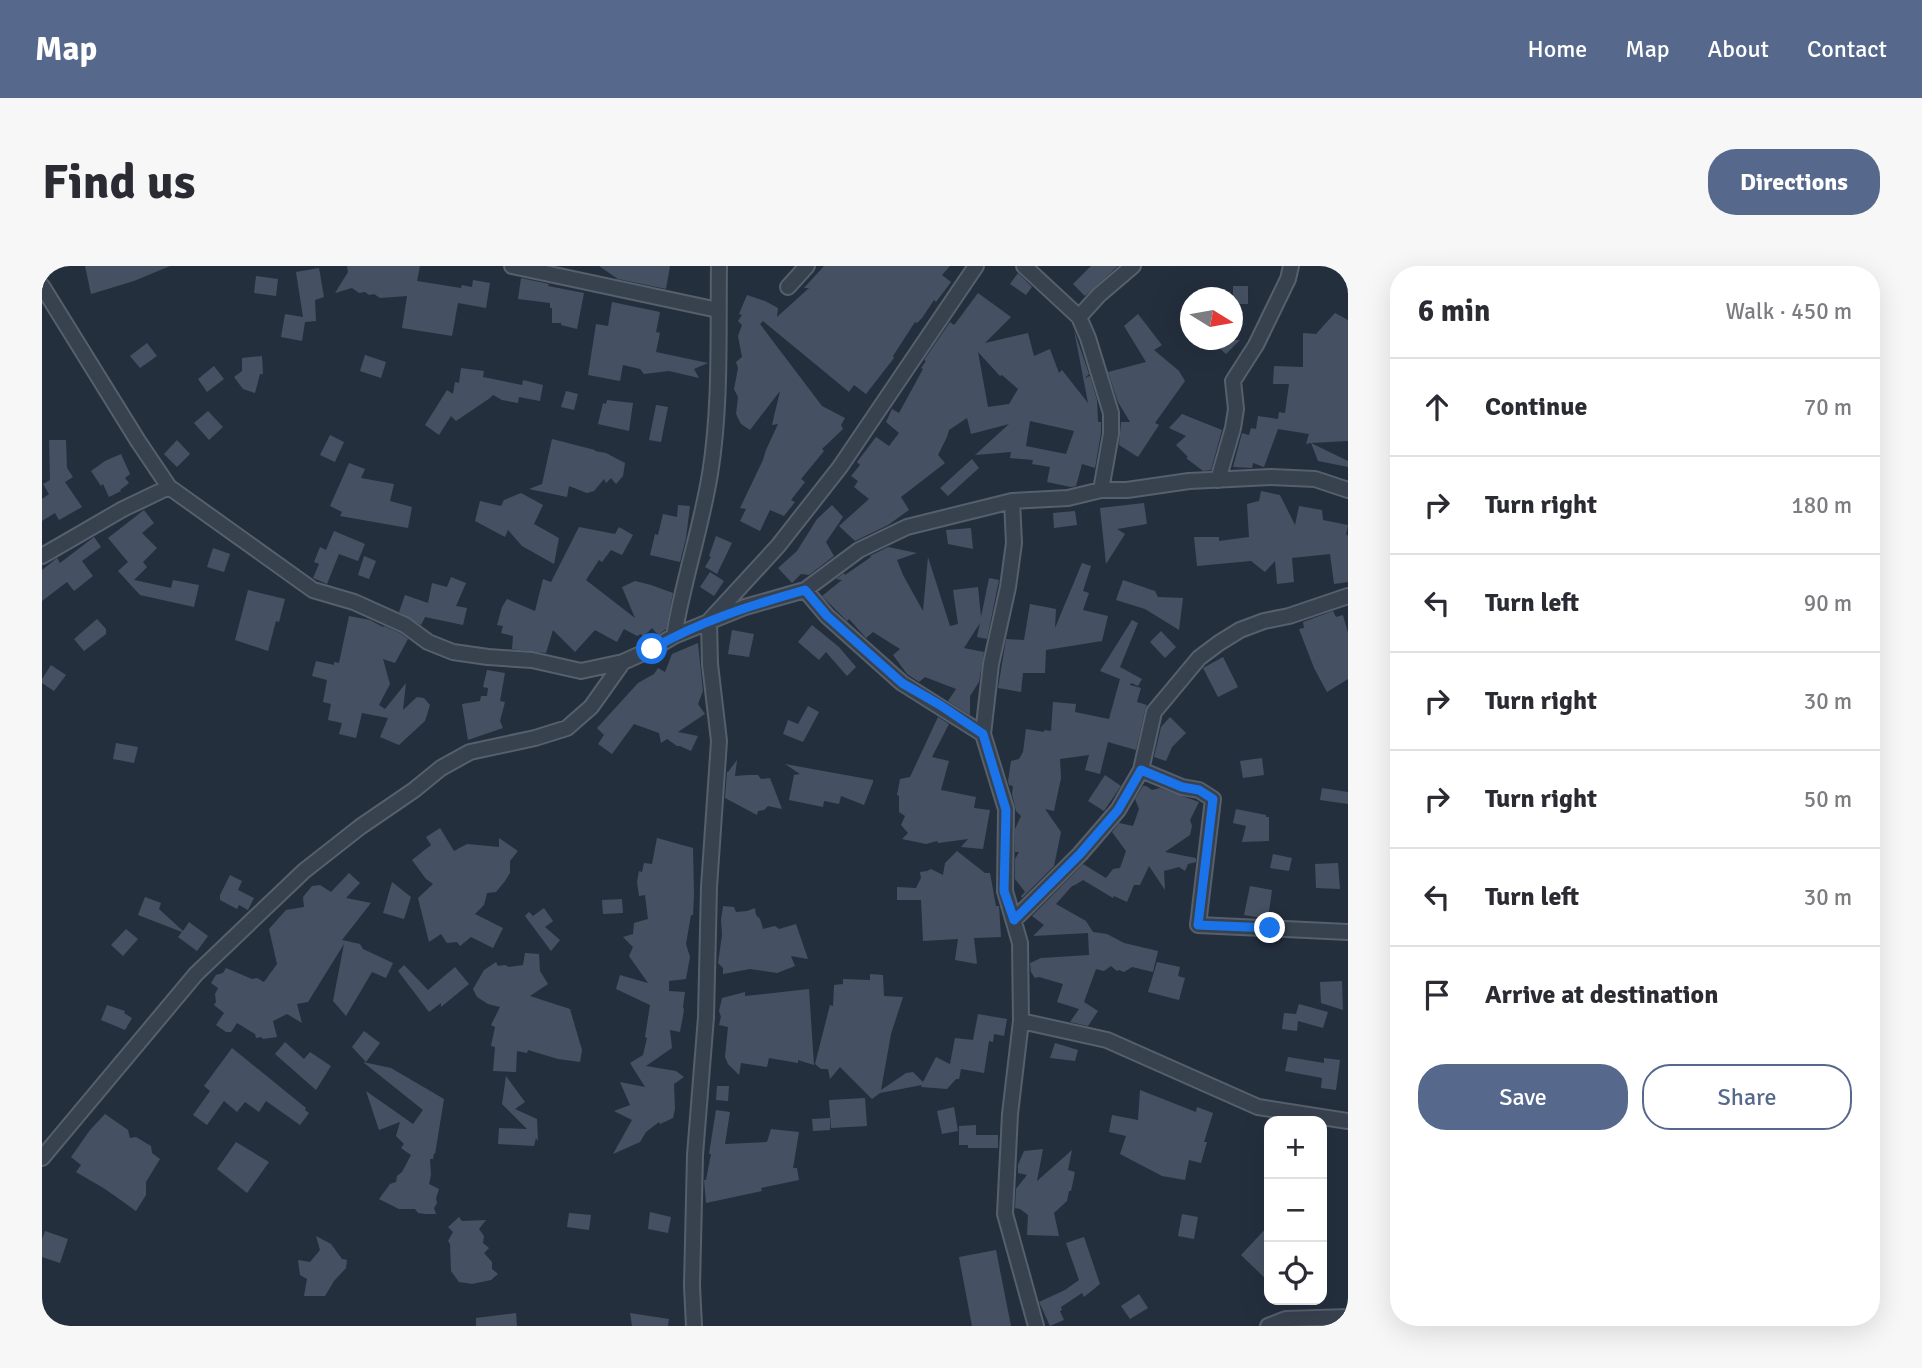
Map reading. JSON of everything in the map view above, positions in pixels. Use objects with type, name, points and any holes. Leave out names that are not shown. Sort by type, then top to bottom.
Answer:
[{"type":"street","points":[[512,266],[718,310]]},
{"type":"street","points":[[674,636],[680,597],[696,544],[716,431],[719,266]]},
{"type":"street","points":[[789,287],[807,266]]},
{"type":"street","points":[[694,1326],[692,1286],[695,1155],[706,1017],[709,887],[719,741],[710,664],[709,621],[778,546],[840,467],[976,266]]},
{"type":"street","points":[[1024,266],[1079,317],[1088,338],[1111,413],[1111,435],[1101,490]]},
{"type":"street","points":[[1079,317],[1099,295],[1133,266]]},
{"type":"street","points":[[1218,480],[1236,409],[1233,381],[1255,345],[1292,266]]},
{"type":"street","points":[[42,286],[169,487],[313,590],[354,602],[405,625],[428,642],[453,652],[532,660],[581,671],[623,662],[709,621],[745,607],[805,590],[859,551],[907,527],[1012,501],[1068,498],[1101,490],[1127,490],[1189,481],[1270,477],[1315,479],[1348,490]]},
{"type":"street","points":[[42,556],[122,509],[169,487]]},
{"type":"street","points":[[1012,501],[1014,543],[1008,587],[991,664],[983,734],[1006,810],[1004,891],[1020,943],[1021,1021],[1010,1114],[1005,1214],[1037,1326]]},
{"type":"street","points":[[805,590],[827,616],[902,683],[983,734]]},
{"type":"street","points":[[1014,920],[1080,854],[1118,810],[1141,770],[1154,712],[1199,658],[1240,631],[1264,621],[1289,616],[1348,596]]},
{"type":"street","points":[[42,1158],[196,974],[304,870],[441,768],[470,751],[535,738],[567,728],[591,707],[623,662]]},
{"type":"street","points":[[1141,770],[1182,787],[1199,790],[1213,799],[1198,925],[1348,932]]},
{"type":"street","points":[[1021,1021],[1107,1040],[1258,1107],[1348,1121]]},
{"type":"street","points":[[1268,1326],[1286,1320],[1348,1317]]},
{"type":"building","points":[[85,266],[170,266],[134,281],[91,294]]},
{"type":"building","points":[[347,266],[420,266],[417,281],[461,288],[462,285],[472,287],[473,280],[490,283],[486,308],[458,303],[452,336],[402,328],[407,296],[380,298],[374,294],[359,293],[352,288],[335,293],[348,272]]},
{"type":"building","points":[[599,266],[670,266],[666,289],[618,279]]},
{"type":"building","points":[[824,266],[950,266],[942,275],[951,282],[922,318],[915,322],[894,358],[866,394],[854,385],[849,392],[763,321],[760,324],[822,406],[845,418],[841,425],[843,429],[822,449],[824,451],[801,479],[805,482],[791,500],[795,502],[784,516],[770,510],[760,531],[740,521],[746,509],[740,508],[778,424],[772,425],[780,391],[750,430],[741,424],[736,414],[738,397],[734,389],[738,368],[736,362],[742,357],[738,336],[742,325],[738,321],[742,315],[739,314],[747,295],[778,308],[777,317],[809,288],[804,288]]},
{"type":"building","points":[[1091,266],[1118,266],[1085,296],[1073,284]]},
{"type":"building","points":[[319,268],[324,297],[315,300],[316,321],[305,322],[302,341],[281,337],[285,314],[303,317],[296,272]]},
{"type":"building","points":[[1018,273],[1032,287],[1026,295],[1010,284]]},
{"type":"building","points":[[256,276],[278,279],[276,296],[254,293]]},
{"type":"building","points":[[521,278],[584,293],[577,329],[561,323],[552,323],[550,303],[518,299]]},
{"type":"building","points":[[1248,286],[1248,304],[1243,304],[1243,287],[1233,287]]},
{"type":"building","points":[[978,293],[1011,317],[985,343],[1028,333],[1034,356],[1050,349],[1059,373],[1062,370],[1088,403],[1074,330],[1089,374],[1085,378],[1090,376],[1097,400],[1098,422],[1101,422],[1095,468],[1082,464],[1076,486],[1071,487],[1047,482],[1050,467],[1032,464],[1033,460],[1010,458],[1011,452],[975,455],[1009,424],[971,434],[967,418],[949,430],[938,455],[945,463],[901,497],[909,510],[888,525],[855,541],[839,526],[869,499],[854,487],[858,481],[851,476],[860,465],[857,462],[876,437],[889,446],[899,433],[886,422],[892,409],[899,413],[923,369],[924,360],[950,322],[954,325]],"holes":[[[978,352],[1000,376],[1018,389],[1009,404],[988,407]],[[1030,421],[1074,431],[1066,454],[1026,446]]]},
{"type":"building","points":[[612,302],[660,312],[656,352],[708,363],[694,369],[699,378],[669,371],[644,374],[640,369],[623,365],[620,381],[588,375],[596,324],[608,326]]},
{"type":"building","points":[[1335,313],[1348,320],[1348,441],[1306,444],[1309,434],[1278,429],[1264,467],[1253,463],[1252,468],[1233,467],[1242,433],[1249,435],[1251,428],[1256,429],[1258,416],[1278,419],[1279,412],[1285,413],[1289,384],[1273,384],[1274,366],[1303,367],[1303,333],[1316,334]]},
{"type":"building","points":[[1138,314],[1162,345],[1154,350],[1179,371],[1185,381],[1155,423],[1159,425],[1138,457],[1119,445],[1121,422],[1130,422],[1118,402],[1108,372],[1146,362],[1124,326]]},
{"type":"building","points":[[147,343],[157,356],[140,368],[130,356]]},
{"type":"building","points":[[365,355],[386,362],[381,378],[360,371]]},
{"type":"building","points":[[262,356],[263,374],[260,374],[255,393],[243,389],[234,377],[242,371],[242,358]]},
{"type":"building","points":[[214,366],[224,379],[207,392],[198,379]]},
{"type":"building","points":[[461,368],[484,371],[483,377],[522,385],[523,380],[543,385],[540,401],[519,397],[518,403],[493,395],[456,421],[451,416],[439,435],[425,425],[447,390],[453,394],[455,382],[459,383]]},
{"type":"building","points":[[566,391],[578,394],[574,410],[561,407]]},
{"type":"building","points":[[607,400],[633,403],[629,431],[598,424],[603,403],[606,404]]},
{"type":"building","points":[[656,405],[668,407],[661,442],[649,440]]},
{"type":"building","points":[[208,411],[223,427],[209,440],[194,423]]},
{"type":"building","points":[[1182,414],[1222,430],[1211,470],[1203,471],[1186,458],[1188,457],[1176,445],[1186,436],[1169,428]]},
{"type":"building","points":[[330,435],[344,442],[335,462],[320,455]]},
{"type":"building","points":[[552,439],[606,453],[625,463],[623,476],[616,484],[611,478],[606,483],[604,479],[594,491],[587,493],[569,486],[567,497],[529,489],[542,484]]},
{"type":"building","points":[[49,440],[66,440],[67,468],[73,477],[65,482],[82,507],[59,520],[55,513],[42,521],[42,499],[49,494],[43,484],[50,480]]},
{"type":"building","points":[[177,440],[190,454],[177,467],[164,454]]},
{"type":"building","points":[[1311,443],[1348,461],[1348,467],[1318,461]]},
{"type":"building","points":[[121,454],[130,474],[125,478],[129,483],[109,497],[103,484],[101,486],[91,471]]},
{"type":"building","points":[[972,459],[979,468],[948,496],[940,488]]},
{"type":"building","points":[[349,463],[365,469],[361,478],[394,484],[390,501],[412,507],[408,528],[340,516],[342,512],[330,506]]},
{"type":"building","points":[[1261,491],[1280,495],[1295,525],[1299,506],[1322,510],[1323,520],[1348,525],[1348,582],[1334,584],[1330,554],[1292,558],[1294,582],[1277,584],[1275,561],[1265,572],[1251,561],[1197,566],[1194,537],[1219,537],[1219,541],[1249,537],[1247,504],[1259,501]]},
{"type":"building","points":[[521,493],[543,505],[534,524],[559,538],[554,564],[522,546],[508,530],[505,537],[475,521],[480,501],[501,506],[504,500]]},
{"type":"building","points":[[1144,503],[1147,524],[1117,529],[1125,534],[1106,564],[1100,508]]},
{"type":"building","points":[[678,505],[690,506],[680,562],[650,555],[663,514],[677,517]]},
{"type":"building","points":[[832,505],[843,517],[826,542],[834,556],[809,575],[801,574],[792,583],[778,568],[797,551],[817,519]]},
{"type":"building","points":[[144,510],[154,523],[142,533],[157,548],[143,562],[147,567],[134,580],[171,588],[173,580],[199,585],[194,607],[140,595],[118,571],[128,562],[108,538]]},
{"type":"building","points":[[1075,511],[1077,525],[1054,528],[1053,513]]},
{"type":"building","points":[[579,527],[615,534],[619,527],[633,535],[622,555],[611,550],[602,562],[599,560],[586,580],[635,618],[622,587],[635,581],[673,593],[666,629],[658,635],[652,628],[643,637],[624,629],[617,642],[595,630],[575,652],[553,630],[546,653],[512,649],[513,636],[501,633],[503,626],[497,625],[502,607],[507,599],[535,611],[543,579],[551,582]]},
{"type":"building","points":[[971,528],[973,549],[948,544],[946,530]]},
{"type":"building","points":[[334,531],[365,544],[358,561],[339,554],[327,584],[313,578],[319,564],[314,562],[320,547],[326,550]]},
{"type":"building","points":[[716,536],[732,543],[717,574],[705,567],[711,557],[709,556]]},
{"type":"building","points":[[94,537],[101,547],[82,561],[93,576],[74,591],[67,582],[42,601],[42,570],[57,558],[60,563]]},
{"type":"building","points":[[888,547],[917,553],[897,560],[923,611],[928,557],[950,626],[958,624],[953,590],[978,587],[981,617],[989,578],[999,580],[987,639],[977,637],[980,623],[964,648],[984,652],[979,682],[970,696],[970,715],[948,701],[956,689],[925,677],[919,682],[907,674],[893,655],[900,649],[873,632],[866,638],[822,596],[842,580],[836,579],[844,573],[845,575],[870,556]]},
{"type":"building","points":[[213,548],[230,554],[224,572],[207,567]]},
{"type":"building","points":[[364,556],[376,561],[369,579],[358,575]]},
{"type":"building","points":[[1082,563],[1091,566],[1083,591],[1089,593],[1083,610],[1108,616],[1102,641],[1046,650],[1045,673],[1023,673],[1021,692],[998,688],[1006,639],[1024,640],[1030,604],[1056,609],[1055,628]]},
{"type":"building","points":[[710,572],[724,581],[714,596],[700,587]]},
{"type":"building","points":[[451,577],[466,583],[456,606],[467,608],[463,625],[425,617],[421,625],[399,612],[405,595],[428,603],[432,583],[447,587]]},
{"type":"building","points":[[1123,580],[1155,591],[1158,597],[1183,598],[1179,630],[1145,609],[1116,600]]},
{"type":"building","points":[[248,590],[285,599],[268,651],[235,640]]},
{"type":"building","points":[[1333,611],[1336,617],[1343,615],[1348,633],[1348,679],[1327,692],[1314,668],[1299,629],[1304,628],[1303,622]]},
{"type":"building","points":[[349,616],[370,620],[408,639],[395,663],[383,659],[390,684],[379,705],[385,709],[406,683],[403,710],[417,697],[424,698],[430,705],[425,721],[399,745],[380,737],[388,718],[362,713],[356,738],[339,734],[342,723],[328,720],[331,704],[323,702],[327,680],[312,676],[316,661],[334,665],[334,662],[339,663]]},
{"type":"building","points":[[97,619],[106,629],[106,634],[84,651],[74,639]]},
{"type":"building","points":[[1132,620],[1138,623],[1120,667],[1142,679],[1138,686],[1131,683],[1130,685],[1141,688],[1137,702],[1147,705],[1136,750],[1108,742],[1100,774],[1085,770],[1089,755],[1060,759],[1061,778],[1054,811],[1045,809],[1061,832],[1054,866],[1022,898],[1025,892],[1015,879],[1015,859],[1019,852],[1015,852],[1015,829],[1021,816],[1016,811],[1013,786],[1009,785],[1008,781],[1011,761],[1019,759],[1023,752],[1026,729],[1051,731],[1053,702],[1076,704],[1075,712],[1109,719],[1120,679],[1100,671]]},
{"type":"building","points":[[812,625],[839,647],[856,667],[847,676],[826,652],[819,660],[798,642]]},
{"type":"building","points":[[732,630],[754,634],[749,657],[728,654]]},
{"type":"building","points":[[1161,631],[1176,647],[1165,658],[1150,642]]},
{"type":"building","points":[[698,643],[703,691],[698,704],[705,714],[678,732],[698,736],[691,751],[667,739],[661,743],[659,733],[634,724],[612,754],[598,744],[604,735],[597,728],[638,683],[654,674],[658,668],[665,672],[672,654]]},
{"type":"building","points":[[1223,657],[1238,687],[1218,697],[1203,668]]},
{"type":"building","points":[[51,665],[66,675],[54,691],[42,683]]},
{"type":"building","points":[[487,670],[505,673],[500,701],[505,702],[500,721],[503,728],[468,740],[462,704],[480,701],[481,696],[487,696],[488,688],[483,687]]},
{"type":"building","points":[[808,706],[819,712],[803,742],[783,734],[788,720],[798,724]]},
{"type":"building","points":[[938,717],[949,724],[932,757],[949,761],[941,790],[976,797],[974,808],[990,810],[983,849],[961,847],[968,839],[926,844],[902,839],[908,833],[901,825],[905,816],[899,812],[897,795],[900,779],[910,777]]},
{"type":"building","points":[[1170,717],[1186,733],[1172,747],[1166,761],[1154,757],[1161,727]]},
{"type":"building","points":[[116,743],[138,747],[134,763],[113,759]]},
{"type":"building","points":[[1262,758],[1264,775],[1243,778],[1240,761]]},
{"type":"building","points":[[737,760],[735,776],[758,775],[761,779],[770,778],[782,809],[768,806],[758,811],[757,815],[725,798],[727,772]]},
{"type":"building","points":[[785,764],[873,782],[864,805],[841,796],[839,804],[824,801],[823,807],[789,800],[794,775],[800,774]]},
{"type":"building","points":[[1105,775],[1121,786],[1104,811],[1088,801]]},
{"type":"building","points":[[1143,786],[1152,790],[1160,788],[1199,802],[1190,820],[1190,835],[1165,852],[1196,858],[1196,862],[1188,864],[1185,871],[1179,867],[1164,871],[1165,890],[1149,866],[1140,885],[1134,885],[1127,902],[1114,896],[1113,898],[1083,880],[1072,886],[1056,904],[1086,921],[1093,932],[1158,951],[1153,972],[1132,967],[1124,972],[1111,966],[1104,971],[1096,969],[1084,1002],[1098,1011],[1088,1026],[1070,1022],[1079,1009],[1057,1002],[1063,984],[1035,978],[1030,963],[1041,958],[1089,955],[1088,933],[1033,936],[1044,925],[1032,916],[1083,864],[1106,878],[1113,869],[1120,868],[1126,851],[1112,832],[1119,823],[1133,826],[1139,809],[1135,799]]},
{"type":"building","points":[[1322,788],[1348,792],[1348,804],[1320,800]]},
{"type":"building","points":[[1236,809],[1269,817],[1269,841],[1242,842],[1246,826],[1233,823]]},
{"type":"building","points":[[440,828],[454,851],[467,844],[499,847],[499,838],[518,851],[510,861],[510,873],[505,881],[496,892],[487,893],[484,905],[475,914],[503,928],[493,948],[471,937],[460,946],[457,942],[447,943],[441,934],[429,942],[418,898],[433,884],[412,860],[431,845],[426,837]]},
{"type":"building","points":[[657,838],[693,848],[693,915],[686,944],[690,957],[686,979],[669,981],[669,991],[685,992],[680,1032],[670,1030],[672,1048],[646,1066],[676,1071],[684,1077],[674,1084],[673,1118],[660,1124],[659,1122],[646,1132],[640,1142],[613,1154],[632,1120],[614,1111],[630,1105],[620,1082],[645,1087],[630,1063],[643,1055],[650,1005],[616,989],[620,975],[648,983],[629,956],[633,947],[623,937],[633,934],[634,923],[648,919],[645,895],[639,896],[637,882],[644,863],[652,864]]},
{"type":"building","points":[[957,851],[985,873],[990,873],[996,906],[999,906],[1001,937],[974,938],[977,964],[955,960],[958,939],[923,941],[921,900],[897,900],[897,887],[916,888],[921,878],[920,872],[931,869],[943,875],[945,863]]},
{"type":"building","points":[[1273,854],[1292,858],[1289,871],[1270,868]]},
{"type":"building","points":[[1338,863],[1340,889],[1316,888],[1315,864]]},
{"type":"building","points":[[349,873],[360,883],[346,898],[371,903],[342,940],[360,944],[363,949],[393,963],[386,978],[372,972],[346,1016],[333,1001],[344,944],[308,1002],[297,1004],[302,1023],[287,1014],[273,1021],[277,1037],[263,1039],[256,1038],[255,1034],[237,1023],[231,1032],[226,1032],[216,1025],[224,1013],[214,1005],[218,988],[211,983],[216,975],[223,973],[226,968],[264,982],[277,964],[269,929],[286,910],[304,907],[303,897],[312,886],[320,885],[331,892]]},
{"type":"building","points":[[230,875],[242,881],[238,890],[254,898],[248,910],[239,905],[237,909],[220,900]]},
{"type":"building","points":[[392,882],[411,897],[404,919],[383,913]]},
{"type":"building","points":[[1250,886],[1272,890],[1268,919],[1244,915]]},
{"type":"building","points":[[145,897],[161,903],[159,909],[183,931],[189,922],[208,936],[197,951],[178,937],[182,932],[138,915]]},
{"type":"building","points":[[622,899],[623,913],[603,914],[602,900]]},
{"type":"building","points":[[723,906],[734,907],[736,912],[755,908],[763,929],[775,926],[779,929],[796,924],[808,959],[791,956],[795,966],[777,973],[750,969],[723,974],[723,968],[718,963]]},
{"type":"building","points":[[544,908],[553,921],[545,927],[560,940],[551,951],[525,916],[529,912],[533,916]]},
{"type":"building","points":[[126,929],[138,939],[123,956],[111,945]]},
{"type":"building","points":[[525,953],[539,954],[540,971],[548,984],[530,996],[570,1009],[582,1050],[580,1062],[528,1050],[527,1053],[517,1051],[516,1072],[493,1071],[495,1047],[491,1046],[495,1027],[491,1025],[500,1007],[477,997],[473,989],[484,970],[496,962],[498,966],[523,965]]},
{"type":"building","points":[[1157,962],[1180,967],[1178,976],[1185,978],[1179,1000],[1148,992]]},
{"type":"building","points":[[404,965],[428,990],[455,967],[469,984],[441,1007],[441,1003],[429,1012],[398,971]]},
{"type":"building","points":[[870,974],[883,975],[884,996],[903,997],[891,1034],[881,1090],[906,1073],[913,1072],[923,1082],[936,1057],[950,1064],[955,1038],[973,1040],[978,1014],[1007,1019],[1004,1036],[994,1034],[993,1042],[989,1041],[984,1073],[961,1069],[959,1079],[947,1089],[921,1087],[922,1085],[880,1093],[872,1099],[840,1067],[830,1079],[828,1069],[821,1069],[815,1064],[830,1005],[833,1006],[834,985],[843,984],[843,979],[870,980]]},
{"type":"building","points":[[1342,981],[1343,1010],[1321,1003],[1320,982]]},
{"type":"building","points":[[809,989],[814,1065],[798,1060],[798,1063],[769,1058],[767,1067],[741,1063],[739,1075],[725,1057],[728,1027],[719,1025],[722,998],[745,992],[745,996]]},
{"type":"building","points":[[1299,1004],[1328,1012],[1323,1028],[1298,1021],[1297,1031],[1282,1029],[1284,1013],[1296,1014]]},
{"type":"building","points":[[107,1005],[125,1011],[124,1013],[132,1018],[125,1030],[101,1020]]},
{"type":"building","points":[[364,1031],[380,1043],[366,1062],[352,1047]]},
{"type":"building","points":[[285,1042],[304,1059],[310,1052],[331,1066],[316,1090],[275,1054]]},
{"type":"building","points":[[1055,1043],[1078,1050],[1075,1061],[1050,1058]]},
{"type":"building","points":[[232,1048],[306,1108],[309,1113],[300,1125],[266,1101],[259,1112],[245,1102],[237,1112],[224,1101],[207,1125],[193,1115],[210,1091],[204,1086]]},
{"type":"building","points":[[1288,1057],[1324,1063],[1324,1058],[1340,1060],[1336,1090],[1321,1088],[1322,1078],[1285,1071]]},
{"type":"building","points":[[363,1062],[391,1068],[444,1099],[435,1154],[433,1159],[430,1159],[429,1184],[439,1189],[434,1208],[436,1214],[418,1213],[415,1209],[399,1209],[379,1199],[390,1184],[396,1182],[411,1155],[401,1148],[404,1144],[396,1136],[400,1122],[379,1130],[366,1091],[413,1124],[423,1110]]},
{"type":"building","points":[[506,1076],[525,1102],[515,1109],[537,1119],[538,1141],[536,1138],[534,1146],[498,1144],[499,1128],[527,1129],[502,1104]]},
{"type":"building","points":[[717,1086],[729,1086],[728,1101],[716,1100]]},
{"type":"building","points":[[1140,1090],[1196,1112],[1197,1107],[1213,1113],[1201,1163],[1189,1160],[1185,1180],[1162,1176],[1120,1154],[1126,1136],[1109,1132],[1112,1115],[1138,1120]]},
{"type":"building","points":[[865,1098],[867,1126],[831,1128],[829,1100]]},
{"type":"building","points":[[954,1107],[958,1131],[942,1134],[937,1111]]},
{"type":"building","points":[[716,1110],[730,1112],[725,1144],[767,1142],[771,1129],[799,1132],[793,1168],[797,1168],[799,1180],[706,1203],[704,1180],[711,1154]]},
{"type":"building","points":[[105,1114],[128,1130],[130,1138],[136,1137],[151,1146],[152,1153],[160,1159],[146,1182],[146,1195],[136,1211],[76,1172],[81,1165],[71,1157]]},
{"type":"building","points":[[830,1118],[830,1130],[813,1131],[812,1119]]},
{"type":"building","points":[[976,1125],[976,1135],[998,1135],[998,1148],[968,1148],[968,1145],[959,1145],[959,1126]]},
{"type":"building","points":[[236,1142],[269,1162],[247,1193],[217,1169]]},
{"type":"building","points":[[1043,1149],[1037,1181],[1072,1150],[1068,1170],[1075,1172],[1071,1191],[1067,1201],[1054,1213],[1059,1236],[1027,1235],[1028,1215],[1015,1208],[1016,1189],[1027,1175],[1018,1173],[1018,1165],[1024,1151]]},
{"type":"building","points":[[650,1212],[671,1217],[668,1233],[648,1229]]},
{"type":"building","points":[[569,1213],[591,1215],[589,1230],[567,1227]]},
{"type":"building","points":[[1182,1214],[1198,1217],[1194,1239],[1178,1236]]},
{"type":"building","points":[[459,1217],[462,1221],[486,1220],[479,1229],[484,1236],[483,1243],[489,1248],[484,1253],[492,1262],[492,1269],[498,1274],[491,1280],[472,1284],[459,1282],[451,1271],[448,1241],[453,1232],[448,1227]]},
{"type":"building","points":[[1264,1230],[1264,1277],[1241,1255]]},
{"type":"building","points":[[45,1231],[68,1239],[60,1263],[42,1257]]},
{"type":"building","points":[[316,1236],[331,1244],[342,1259],[347,1260],[346,1268],[325,1296],[304,1296],[307,1279],[300,1275],[298,1260],[310,1262],[320,1250]]},
{"type":"building","points":[[1084,1237],[1100,1284],[1084,1297],[1082,1293],[1061,1307],[1064,1320],[1050,1326],[1039,1302],[1079,1280],[1066,1243]]},
{"type":"building","points":[[996,1250],[1011,1326],[972,1326],[959,1257]]},
{"type":"building","points":[[1139,1294],[1148,1308],[1130,1319],[1121,1306]]},
{"type":"building","points":[[516,1313],[517,1326],[476,1326],[476,1318]]},
{"type":"building","points":[[630,1313],[669,1319],[668,1326],[632,1326]]},
{"type":"route","points":[[652,649],[674,636],[745,607],[805,590],[827,616],[902,683],[983,734],[1006,810],[1004,891],[1014,920],[1080,854],[1118,810],[1141,770],[1182,787],[1199,790],[1213,799],[1198,925],[1270,928]]}]
